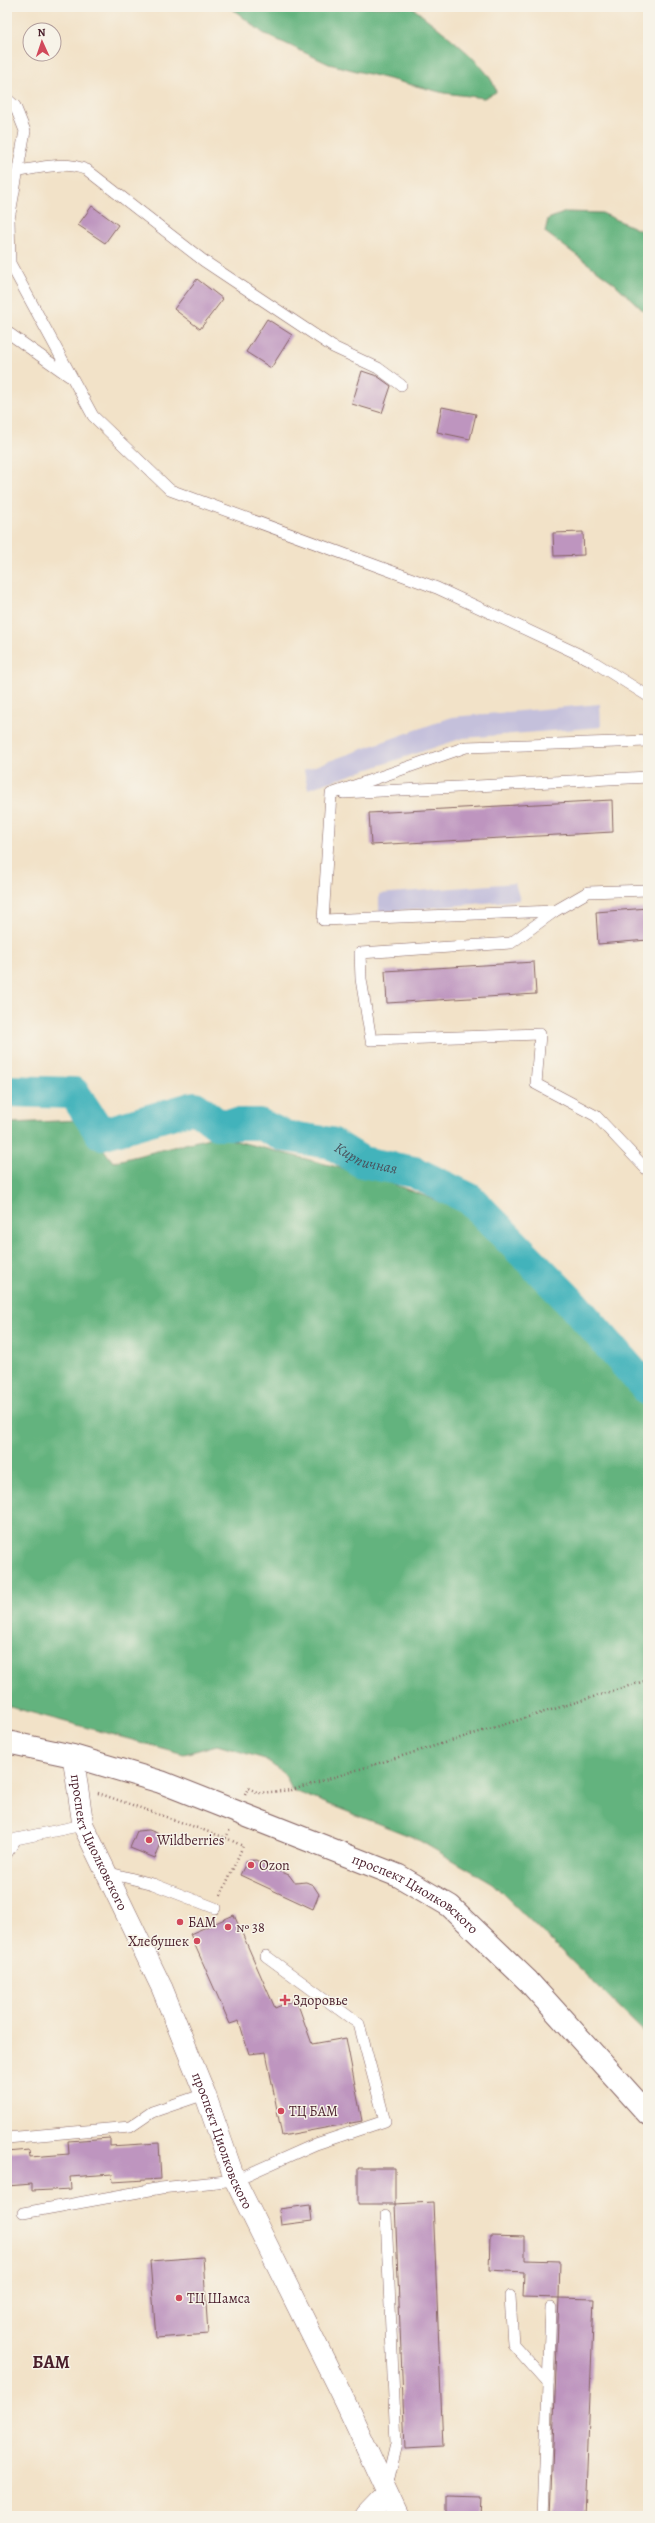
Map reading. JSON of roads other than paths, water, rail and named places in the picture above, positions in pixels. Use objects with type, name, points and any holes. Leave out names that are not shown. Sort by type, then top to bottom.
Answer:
[{"type":"main road","name":"проспект Циолковского","points":[[7,1742],[73,1756],[160,1782],[399,1876],[450,1906],[528,1981],[648,2114]]},
{"type":"street","name":"проспект Циолковского","points":[[73,1756],[83,1825],[162,1988],[205,2094],[235,2180],[344,2400],[398,2516]]},
{"type":"street","points":[[366,2516],[387,2491]]},
{"type":"lane","points":[[7,99],[15,106],[25,131],[20,171],[9,219],[10,262],[93,416],[170,490],[437,588],[589,659],[648,696]]},
{"type":"lane","points":[[20,171],[58,165],[88,170],[204,261],[333,347],[378,368],[401,386]]},
{"type":"lane","points":[[7,332],[72,378]]},
{"type":"lane","points":[[330,794],[466,747],[648,741]]},
{"type":"lane","points":[[330,794],[648,777]]},
{"type":"lane","points":[[330,794],[323,920],[555,911]]},
{"type":"lane","points":[[648,890],[588,892],[555,911],[511,943],[360,953],[362,979],[371,1040],[540,1034],[536,1084],[596,1116],[648,1171]]},
{"type":"lane","points":[[7,1853],[16,1839],[83,1825]]},
{"type":"lane","points":[[106,1872],[153,1884],[215,1908]]},
{"type":"lane","points":[[23,2212],[161,2188],[235,2180],[316,2144],[385,2121],[359,2024],[266,1956]]},
{"type":"lane","points":[[7,2138],[130,2127],[152,2112],[205,2094]]},
{"type":"lane","points":[[386,2215],[396,2444],[387,2491]]},
{"type":"lane","points":[[510,2296],[513,2344],[548,2383]]},
{"type":"lane","points":[[543,2516],[551,2308]]},
{"type":"waterway","name":"Кирпичная","points":[[7,1091],[74,1093],[101,1134],[195,1107],[217,1124],[259,1124],[284,1136],[331,1143],[362,1162],[414,1172],[470,1199],[574,1305],[648,1390]]},
{"type":"place","name":"Wildberries","points":[[149,1840]]},
{"type":"place","name":"Ozon","points":[[251,1865]]},
{"type":"place","name":"БАМ","points":[[180,1922]]},
{"type":"place","name":"№ 38","points":[[228,1927]]},
{"type":"place","name":"Хлебушек","points":[[197,1941]]},
{"type":"place","name":"Здоровье","points":[[285,2000]]},
{"type":"place","name":"ТЦ БАМ","points":[[281,2111]]},
{"type":"place","name":"ТЦ Шамса","points":[[179,2298]]},
{"type":"district","name":"БАМ","points":[[51,2362]]}]
